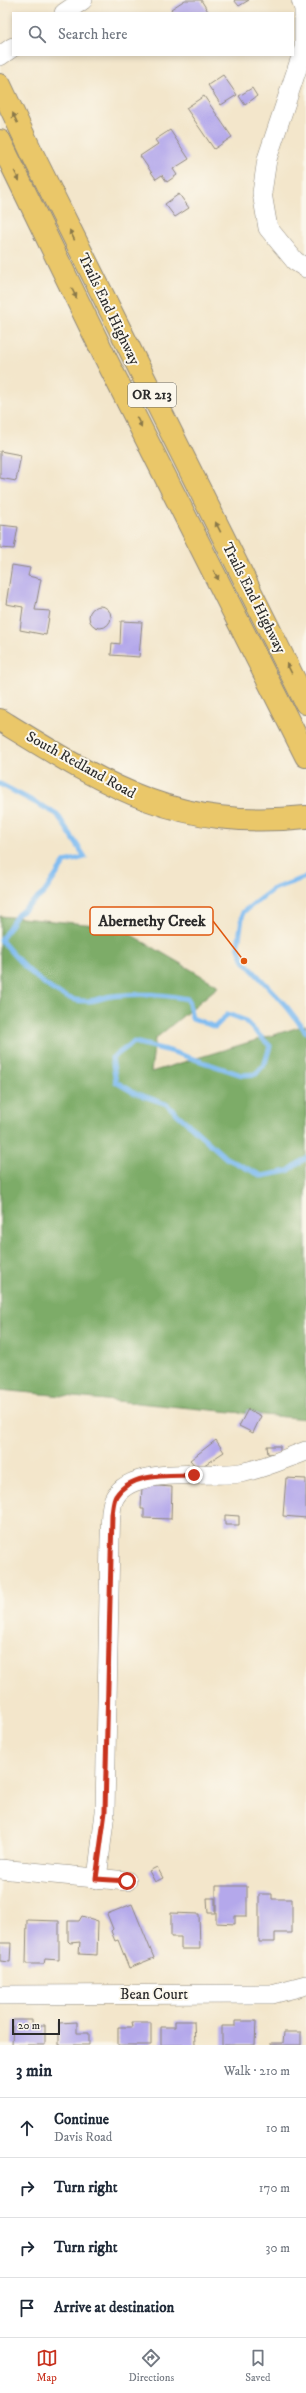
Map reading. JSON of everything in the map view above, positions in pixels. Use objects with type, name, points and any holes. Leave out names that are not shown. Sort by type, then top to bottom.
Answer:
[{"type":"main road","name":"Trails End Highway","points":[[0,85],[30,151],[306,703]]},
{"type":"main road","name":"Trails End Highway","points":[[0,141],[106,359],[305,754]]},
{"type":"main road","name":"South Redland Road","points":[[0,720],[99,779],[155,803],[194,814],[232,819],[275,820],[306,817]]},
{"type":"street","points":[[65,12],[83,0]]},
{"type":"street","points":[[301,0],[304,9],[304,48],[267,159],[262,193],[268,228],[295,260],[306,268]]},
{"type":"street","points":[[0,56],[12,48]]},
{"type":"street","points":[[96,1879],[105,1812],[110,1539],[115,1497],[125,1486],[143,1479],[238,1473],[263,1468],[306,1451]]},
{"type":"street","points":[[0,1868],[127,1881]]},
{"type":"street","name":"Bean Court","points":[[0,1995],[272,1994],[306,1985]]},
{"type":"green space","points":[[0,916],[118,927],[219,986],[155,1039],[151,1072],[306,1025],[306,1419],[0,1390]]},
{"type":"building","points":[[185,0],[201,0],[208,12],[172,12],[171,9]]},
{"type":"building","points":[[234,0],[249,0],[239,6]]},
{"type":"building","points":[[223,75],[237,95],[221,105],[208,85]]},
{"type":"building","points":[[252,88],[257,96],[245,105],[239,96]]},
{"type":"building","points":[[204,96],[232,137],[214,149],[186,108]]},
{"type":"building","points":[[170,130],[189,159],[173,169],[177,175],[167,182],[162,175],[156,179],[140,156],[158,144],[155,140]]},
{"type":"building","points":[[179,194],[189,208],[175,217],[165,204]]},
{"type":"building","points":[[0,451],[21,455],[16,481],[0,478]]},
{"type":"building","points":[[0,525],[18,527],[14,549],[0,548]]},
{"type":"building","points":[[12,565],[30,568],[28,576],[41,579],[35,610],[50,611],[46,635],[20,630],[23,607],[6,604]]},
{"type":"building","points":[[100,606],[108,609],[111,617],[108,625],[100,628],[92,625],[89,617],[92,609]]},
{"type":"building","points":[[121,621],[142,622],[139,657],[111,655],[112,643],[120,644]]},
{"type":"building","points":[[248,1409],[261,1416],[253,1433],[239,1426]]},
{"type":"building","points":[[216,1440],[224,1452],[198,1469],[190,1460]]},
{"type":"building","points":[[267,1446],[280,1446],[280,1453],[268,1454]]},
{"type":"building","points":[[286,1478],[306,1479],[306,1518],[283,1516]]},
{"type":"building","points":[[142,1485],[172,1487],[171,1519],[144,1518],[144,1509],[141,1509]]},
{"type":"building","points":[[225,1515],[239,1516],[239,1525],[225,1525]]},
{"type":"building","points":[[157,1867],[163,1878],[155,1882],[149,1871]]},
{"type":"building","points":[[216,1886],[247,1886],[247,1916],[235,1916],[235,1924],[216,1923]]},
{"type":"building","points":[[259,1894],[272,1894],[272,1899],[292,1899],[292,1933],[275,1933],[275,1942],[259,1942]]},
{"type":"building","points":[[207,1898],[215,1898],[215,1913],[208,1913]]},
{"type":"building","points":[[132,1904],[154,1958],[129,1968],[118,1940],[115,1941],[111,1931],[113,1929],[107,1914]]},
{"type":"building","points":[[171,1913],[199,1914],[200,1949],[181,1949],[181,1937],[171,1937]]},
{"type":"building","points":[[82,1916],[98,1921],[97,1955],[79,1954],[80,1942],[70,1943],[68,1941],[68,1921],[79,1921]]},
{"type":"building","points":[[27,1920],[59,1921],[59,1960],[45,1959],[44,1964],[26,1964]]},
{"type":"building","points":[[0,1943],[11,1943],[10,1962],[0,1961]]},
{"type":"building","points":[[13,2020],[32,2020],[32,2025],[45,2025],[45,2045],[12,2045]]},
{"type":"building","points":[[175,2021],[194,2021],[195,2045],[161,2045],[161,2027],[175,2027]]},
{"type":"building","points":[[235,2021],[256,2021],[255,2045],[222,2045],[222,2026],[235,2026]]},
{"type":"building","points":[[77,2022],[77,2033],[89,2033],[89,2045],[59,2045],[59,2023]]},
{"type":"building","points":[[132,2022],[151,2022],[151,2045],[118,2045],[118,2027],[133,2027]]},
{"type":"building","points":[[284,2032],[301,2032],[301,2045],[271,2045],[271,2043],[283,2043]]},
{"type":"waterway","points":[[0,784],[57,814],[85,857],[65,862],[44,893],[17,915],[1,940],[27,969],[50,988],[61,995],[73,999],[88,1001],[112,996],[140,994],[188,999],[192,1018],[215,1027],[228,1014],[244,1020],[270,1046],[265,1063],[256,1074],[242,1075],[170,1051],[134,1042],[112,1058],[116,1082],[135,1093],[166,1104],[226,1158],[262,1176],[288,1171],[306,1158]]},
{"type":"waterway","points":[[306,877],[273,889],[243,912],[238,945],[244,961],[287,1007],[306,1032]]},
{"type":"place","name":"Abernethy Creek","points":[[244,961]]},
{"type":"route","points":[[127,1881],[96,1879],[105,1812],[109,1558],[112,1514],[115,1497],[125,1486],[143,1479],[161,1476],[194,1475]]}]
